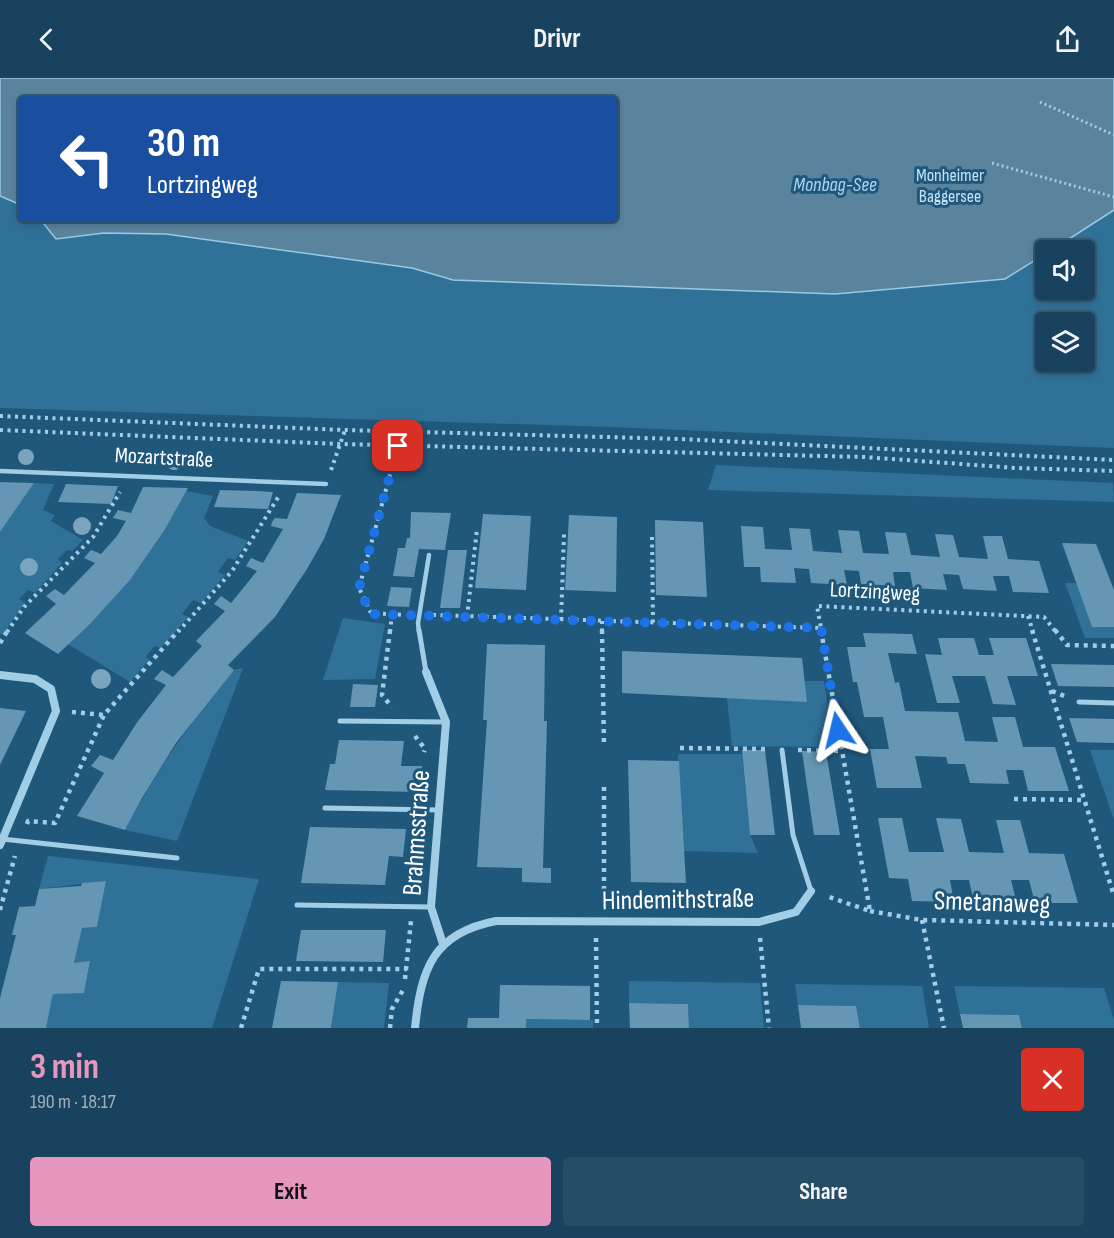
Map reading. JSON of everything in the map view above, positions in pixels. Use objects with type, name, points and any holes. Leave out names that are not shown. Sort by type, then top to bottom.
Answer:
[{"type":"street","name":"Brahmsstraße","points":[[426,672],[446,722],[431,907],[443,944]]},
{"type":"street","points":[[0,675],[35,679],[51,689],[56,711],[1,842]]},
{"type":"street","name":"Hindemithstraße","points":[[443,944],[468,927],[496,921],[759,922],[796,912],[811,891]]},
{"type":"street","points":[[415,1028],[417,996],[428,969],[443,944]]},
{"type":"lane","name":"Mozartstraße","points":[[0,471],[131,474],[326,484]]},
{"type":"lane","points":[[426,672],[418,622],[429,555]]},
{"type":"lane","points":[[1079,702],[1114,703]]},
{"type":"lane","points":[[340,721],[446,722]]},
{"type":"lane","points":[[782,750],[793,835],[811,891]]},
{"type":"lane","points":[[325,808],[439,810]]},
{"type":"lane","points":[[1,842],[19,841],[177,858]]},
{"type":"lane","points":[[297,905],[431,907]]},
{"type":"path","points":[[1040,102],[1114,135]]},
{"type":"path","points":[[993,163],[1114,197]]},
{"type":"path","points":[[0,416],[345,430],[703,440],[1114,460]]},
{"type":"path","points":[[0,430],[398,446],[864,457],[1016,468],[1114,471]]},
{"type":"path","points":[[326,484],[345,430]]},
{"type":"path","name":"Lortzingweg","points":[[402,431],[359,588],[371,614],[821,628],[817,606],[1044,617],[1067,645],[1114,646]]},
{"type":"path","points":[[0,642],[24,607],[93,537],[131,474]]},
{"type":"path","points":[[0,910],[19,841],[28,821],[55,823],[104,715],[232,571],[288,482]]},
{"type":"path","points":[[467,617],[477,530]]},
{"type":"path","points":[[561,620],[564,534]]},
{"type":"path","points":[[652,537],[653,623]]},
{"type":"path","points":[[392,614],[382,695],[424,749],[424,759]]},
{"type":"path","points":[[1028,616],[1114,896]]},
{"type":"path","points":[[602,621],[604,747]]},
{"type":"path","points":[[811,891],[870,911],[821,628]]},
{"type":"path","points":[[56,711],[104,715]]},
{"type":"path","points":[[680,748],[842,751]]},
{"type":"path","points":[[597,1028],[604,787]]},
{"type":"path","points":[[1014,799],[1084,800]]},
{"type":"path","points":[[390,1028],[392,1009],[404,987],[412,906]]},
{"type":"path","name":"Smetanaweg","points":[[870,911],[922,920],[1114,925]]},
{"type":"path","points":[[922,920],[944,1028]]},
{"type":"path","points":[[759,922],[769,1028]]},
{"type":"path","points":[[241,1028],[259,969],[428,969]]},
{"type":"green space","name":"Monheimer Baggersee","points":[[0,78],[1114,78],[1114,448],[610,427],[0,408]]},
{"type":"green space","points":[[716,465],[1113,483],[1114,502],[708,490]]},
{"type":"green space","points":[[34,483],[54,484],[43,510],[55,515],[51,521],[83,540],[72,551],[67,550],[58,559],[62,563],[35,593],[28,590],[19,599],[25,603],[3,634],[0,634],[0,532]]},
{"type":"green space","points":[[186,491],[213,496],[204,518],[210,526],[248,541],[235,560],[228,558],[218,572],[225,575],[201,603],[193,600],[182,614],[188,617],[161,648],[155,646],[146,656],[149,660],[130,682],[68,644],[130,580],[164,531]]},
{"type":"green space","points":[[1065,583],[1076,583],[1114,627],[1114,638],[1085,638]]},
{"type":"green space","points":[[343,618],[385,624],[375,679],[323,680]]},
{"type":"green space","points":[[243,668],[177,841],[125,830],[162,767],[189,727],[234,670]]},
{"type":"green space","points":[[804,681],[824,681],[834,747],[732,746],[727,698]]},
{"type":"green space","points":[[1090,750],[1114,750],[1114,820]]},
{"type":"green space","points":[[678,754],[742,754],[750,835],[758,853],[684,851]]},
{"type":"green space","points":[[48,856],[259,879],[212,1028],[46,1028],[53,994],[84,992],[90,962],[74,963],[82,928],[97,927],[106,881],[39,889]]},
{"type":"green space","points":[[629,981],[760,983],[764,1028],[689,1028],[688,1004],[629,1003]]},
{"type":"green space","points":[[338,982],[389,983],[384,1028],[331,1028]]},
{"type":"green space","points":[[795,984],[922,986],[929,1028],[860,1028],[856,1006],[798,1005]]},
{"type":"green space","points":[[954,986],[1104,988],[1114,1020],[1114,1028],[1022,1028],[1019,1015],[960,1014]]},
{"type":"green space","points":[[526,1019],[593,1020],[593,1028],[526,1028]]},
{"type":"water","name":"Monbag-See","points":[[0,78],[1114,78],[1114,210],[1068,240],[1035,240],[1035,260],[1005,279],[835,294],[453,280],[412,268],[166,234],[104,233],[56,239],[42,222],[618,222],[618,96],[18,96],[18,204],[0,196]]},
{"type":"building","points":[[0,482],[34,483],[0,532]]},
{"type":"building","points":[[66,484],[118,486],[111,504],[58,502]]},
{"type":"building","points":[[143,487],[188,488],[164,531],[130,580],[89,625],[58,654],[25,633],[56,604],[46,596],[55,589],[64,595],[95,563],[84,558],[91,550],[101,554],[117,536],[126,521],[113,518],[118,510],[131,513]]},
{"type":"building","points":[[220,490],[273,492],[268,509],[214,507]]},
{"type":"building","points":[[297,493],[341,495],[324,539],[275,617],[228,665],[234,670],[176,743],[125,830],[77,816],[104,773],[91,766],[100,755],[113,760],[138,721],[166,685],[154,679],[162,670],[173,677],[202,646],[196,641],[225,611],[214,604],[221,596],[231,603],[257,571],[246,566],[251,558],[263,563],[283,529],[271,526],[272,522],[275,518],[287,519]]},
{"type":"building","points":[[411,512],[451,513],[445,550],[419,549],[414,577],[393,576],[398,548],[405,548],[407,538],[410,538]]},
{"type":"building","points":[[483,514],[531,516],[526,590],[475,588]]},
{"type":"building","points":[[569,515],[617,517],[616,592],[565,590]]},
{"type":"building","points":[[655,520],[703,522],[707,597],[656,595]]},
{"type":"building","points":[[741,526],[763,527],[765,549],[792,550],[789,528],[810,529],[813,551],[842,553],[838,530],[859,531],[863,553],[889,554],[885,532],[906,533],[911,555],[940,557],[935,534],[953,535],[959,557],[988,559],[983,536],[1002,536],[1008,559],[1039,561],[1049,593],[1013,592],[1009,576],[993,576],[997,591],[963,589],[959,575],[943,574],[947,590],[913,588],[910,572],[893,572],[895,586],[861,584],[859,571],[844,570],[847,585],[811,583],[809,569],[794,568],[796,583],[761,582],[760,567],[744,567]]},
{"type":"building","points":[[1062,543],[1096,544],[1114,590],[1114,627],[1092,627]]},
{"type":"building","points":[[448,550],[467,550],[460,608],[440,608]]},
{"type":"building","points":[[391,587],[412,588],[409,607],[387,606]]},
{"type":"building","points":[[863,633],[912,634],[917,654],[888,653],[895,683],[899,682],[905,711],[958,712],[965,741],[998,742],[992,717],[1015,717],[1023,747],[1055,747],[1069,791],[1028,791],[1023,770],[1006,770],[1009,784],[970,783],[965,764],[948,764],[946,757],[915,756],[922,788],[877,788],[870,749],[889,749],[883,717],[864,717],[857,682],[853,682],[847,647],[866,647]]},
{"type":"building","points":[[938,638],[974,638],[979,655],[994,655],[989,638],[1026,638],[1038,676],[1007,676],[1016,705],[993,704],[985,676],[952,676],[960,703],[937,703],[925,654],[942,655]]},
{"type":"building","points":[[487,644],[545,645],[544,721],[547,721],[543,868],[551,868],[551,883],[522,882],[522,868],[477,867],[487,720],[483,720]]},
{"type":"building","points":[[622,651],[802,658],[807,702],[622,693]]},
{"type":"building","points":[[1051,664],[1114,665],[1114,687],[1058,686]]},
{"type":"building","points":[[353,684],[378,685],[375,707],[350,707]]},
{"type":"building","points":[[0,708],[26,711],[0,765]]},
{"type":"building","points":[[1069,718],[1114,719],[1114,743],[1077,742]]},
{"type":"building","points":[[339,740],[404,741],[401,766],[422,766],[419,792],[325,790],[330,764],[335,764]]},
{"type":"building","points":[[742,750],[765,750],[775,835],[750,835]]},
{"type":"building","points":[[802,751],[826,752],[840,835],[814,835]]},
{"type":"building","points":[[628,760],[679,761],[686,883],[631,882]]},
{"type":"building","points":[[878,818],[902,818],[909,852],[944,852],[936,818],[961,819],[969,852],[1004,853],[996,820],[1020,820],[1029,853],[1064,854],[1078,903],[1035,903],[1029,880],[1011,880],[1017,904],[974,903],[969,880],[950,880],[954,902],[912,901],[908,879],[889,878]]},
{"type":"building","points":[[310,827],[406,829],[403,857],[389,856],[385,885],[301,883]]},
{"type":"building","points":[[106,881],[97,927],[82,928],[74,963],[90,961],[84,993],[53,994],[46,1028],[0,1028],[0,998],[16,935],[12,935],[19,907],[35,906],[39,889],[81,886],[82,883]]},
{"type":"building","points":[[301,930],[386,930],[383,962],[296,961]]},
{"type":"building","points":[[281,981],[338,982],[331,1028],[272,1028]]},
{"type":"building","points":[[500,985],[590,986],[590,1020],[526,1019],[526,1028],[467,1028],[468,1018],[499,1018]]},
{"type":"building","points":[[629,1003],[688,1004],[689,1028],[630,1028]]},
{"type":"building","points":[[798,1005],[856,1006],[860,1028],[801,1028]]},
{"type":"building","points":[[960,1014],[1019,1015],[1022,1028],[963,1028]]},
{"type":"route","points":[[398,446],[359,588],[371,614],[821,628],[838,730]]}]
